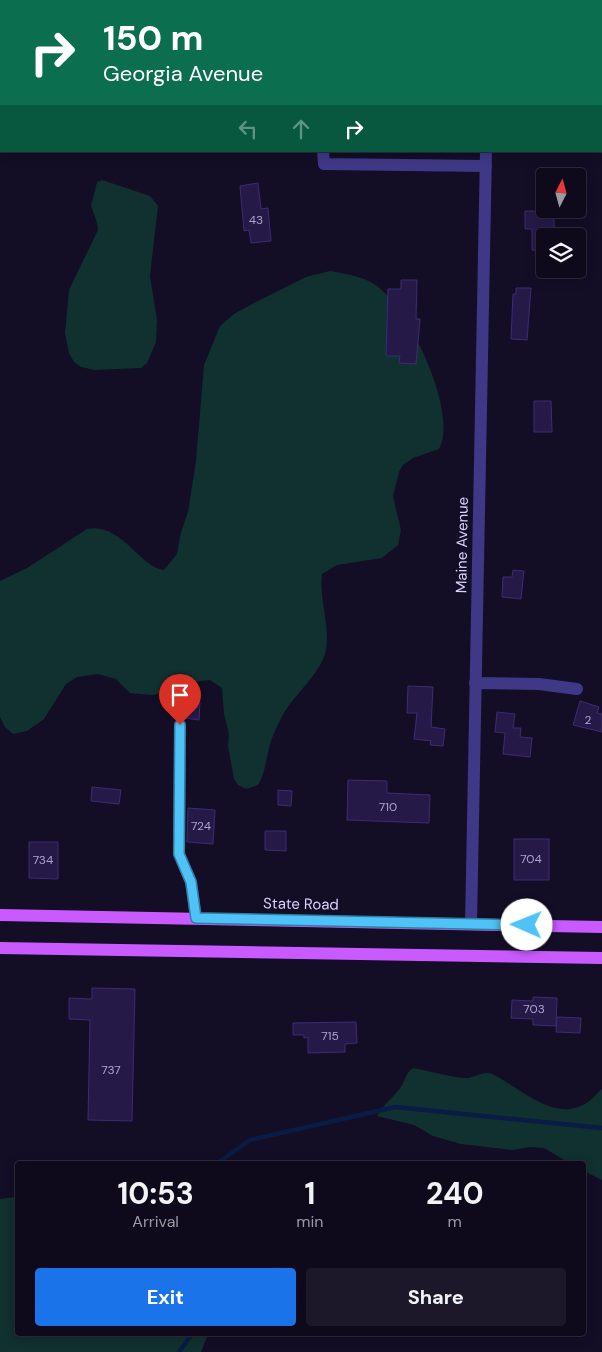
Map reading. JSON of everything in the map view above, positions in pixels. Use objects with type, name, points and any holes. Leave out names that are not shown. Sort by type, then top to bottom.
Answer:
[{"type":"main road","name":"State Road","points":[[0,915],[602,927]]},
{"type":"main road","points":[[0,948],[602,958]]},
{"type":"street","name":"Maine Avenue","points":[[471,924],[486,152]]},
{"type":"street","points":[[324,158],[486,166]]},
{"type":"street","points":[[476,683],[539,684],[577,689]]},
{"type":"street","points":[[180,725],[179,854],[191,882],[196,918]]},
{"type":"green space","points":[[102,180],[150,196],[158,206],[150,276],[157,320],[156,342],[147,363],[141,368],[95,370],[81,367],[74,362],[69,353],[65,333],[69,290],[98,230],[91,206],[97,182]]},
{"type":"green space","points":[[330,271],[354,276],[377,286],[390,298],[403,316],[416,338],[437,387],[442,411],[443,432],[439,449],[413,458],[403,465],[399,472],[393,496],[401,530],[398,545],[382,558],[337,565],[322,574],[321,583],[327,631],[326,650],[319,666],[308,683],[278,723],[258,785],[246,789],[238,785],[234,779],[228,746],[229,734],[224,714],[222,688],[210,680],[185,683],[168,692],[152,695],[130,693],[116,679],[98,674],[77,677],[66,684],[44,719],[27,731],[13,734],[5,727],[0,717],[0,581],[27,568],[87,529],[99,529],[110,532],[120,538],[146,561],[164,570],[177,554],[181,532],[188,512],[196,461],[204,365],[220,326],[234,314],[306,277]]},
{"type":"green space","points":[[411,1069],[466,1078],[489,1073],[538,1102],[563,1109],[576,1108],[588,1102],[602,1089],[602,1180],[586,1172],[586,1161],[566,1161],[544,1148],[530,1147],[512,1150],[461,1144],[433,1136],[414,1125],[377,1116],[402,1085]]},
{"type":"green space","points":[[15,1197],[15,1336],[207,1336],[201,1352],[0,1352],[0,1199]]},
{"type":"building","points":[[258,183],[261,209],[268,208],[271,241],[251,243],[249,230],[244,231],[240,186]]},
{"type":"building","points":[[525,211],[536,211],[536,218],[554,218],[554,228],[536,228],[536,250],[532,250],[532,229],[525,229]]},
{"type":"building","points":[[401,280],[417,280],[416,319],[420,319],[416,364],[399,363],[400,356],[386,356],[388,289],[401,289]]},
{"type":"building","points":[[516,288],[531,288],[527,340],[511,339],[513,294],[516,294]]},
{"type":"building","points":[[534,401],[551,401],[552,432],[534,432]]},
{"type":"building","points":[[513,570],[524,571],[521,599],[502,597],[503,577],[512,577]]},
{"type":"building","points":[[408,686],[433,687],[431,727],[445,729],[443,746],[430,745],[431,741],[414,739],[417,713],[407,713]]},
{"type":"building","points":[[180,691],[197,692],[197,700],[200,701],[199,720],[179,717]]},
{"type":"building","points":[[580,701],[599,707],[597,713],[602,714],[602,732],[573,725]]},
{"type":"building","points":[[497,712],[515,714],[513,728],[521,728],[520,737],[532,738],[530,757],[503,754],[505,733],[495,732]]},
{"type":"building","points":[[348,780],[387,781],[387,793],[430,795],[429,823],[347,820]]},
{"type":"building","points":[[92,787],[121,790],[119,804],[91,801]]},
{"type":"building","points":[[278,790],[292,791],[291,806],[278,805]]},
{"type":"building","points":[[188,808],[215,810],[213,844],[187,842]]},
{"type":"building","points":[[265,831],[286,831],[286,851],[265,850]]},
{"type":"building","points":[[514,839],[549,839],[549,880],[514,880]]},
{"type":"building","points":[[29,842],[58,842],[58,879],[29,878]]},
{"type":"building","points":[[92,988],[135,989],[132,1121],[88,1120],[90,1020],[69,1019],[69,998],[92,999]]},
{"type":"building","points":[[533,997],[557,998],[556,1026],[533,1025],[533,1019],[511,1018],[512,1000],[533,1001]]},
{"type":"building","points":[[557,1017],[581,1018],[580,1033],[556,1032]]},
{"type":"building","points":[[356,1022],[357,1043],[345,1044],[345,1052],[308,1053],[308,1037],[304,1038],[304,1035],[293,1035],[293,1023]]},
{"type":"waterway","points":[[220,1161],[250,1140],[395,1107],[602,1128]]},
{"type":"waterway","points":[[179,1352],[191,1336]]},
{"type":"route","points":[[180,725],[179,854],[191,882],[196,918],[527,925]]}]
